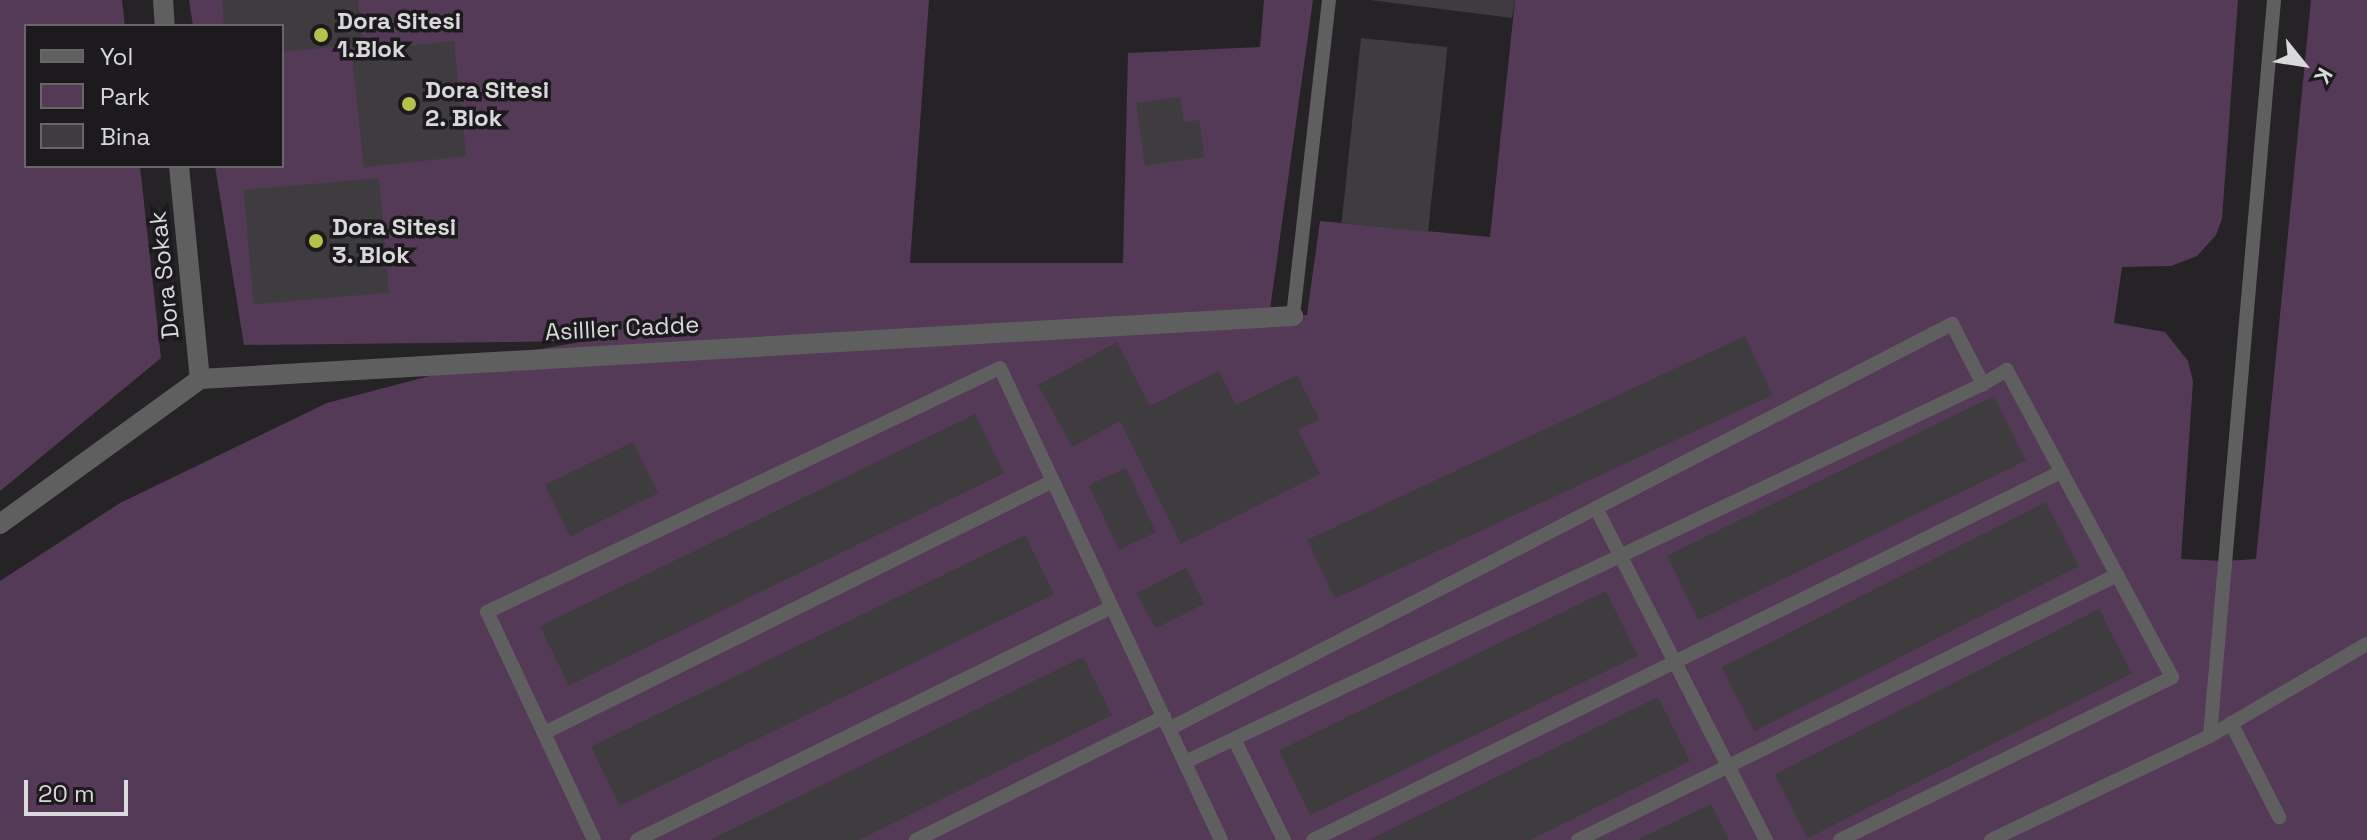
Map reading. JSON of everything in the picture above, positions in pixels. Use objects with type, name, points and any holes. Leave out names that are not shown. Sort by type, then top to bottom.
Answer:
[{"type":"street","points":[[163,0],[165,24]]},
{"type":"street","name":"Dora Sokak","points":[[179,168],[200,379]]},
{"type":"street","name":"Asilller Cadde","points":[[200,379],[1293,316]]},
{"type":"street","points":[[0,524],[200,379]]},
{"type":"lane","points":[[1293,316],[1329,0]]},
{"type":"lane","points":[[2210,736],[2274,0]]},
{"type":"lane","points":[[916,840],[1167,723],[1596,508],[1952,324],[1983,384]]},
{"type":"lane","points":[[594,840],[487,612],[1000,368],[1221,840]]},
{"type":"lane","points":[[1185,762],[2007,370],[2172,677],[1840,840]]},
{"type":"lane","points":[[1313,840],[2061,472]]},
{"type":"lane","points":[[544,733],[1053,481]]},
{"type":"lane","points":[[1596,508],[1766,840]]},
{"type":"lane","points":[[1578,840],[2117,575]]},
{"type":"lane","points":[[637,840],[1112,607]]},
{"type":"lane","points":[[1991,840],[2210,736],[2367,644]]},
{"type":"lane","points":[[2231,723],[2279,817]]},
{"type":"lane","points":[[1234,739],[1284,840]]},
{"type":"green space","points":[[0,0],[122,0],[125,24],[24,24],[24,168],[140,168],[161,358],[0,491]]},
{"type":"green space","points":[[189,0],[929,0],[910,263],[1123,263],[1128,53],[1260,47],[1264,0],[1313,0],[1269,317],[1307,315],[1320,221],[1490,237],[1515,0],[2238,0],[2222,219],[2216,235],[2197,256],[2171,266],[2122,267],[2114,323],[2165,332],[2188,361],[2193,381],[2181,559],[2225,561],[2256,559],[2311,0],[2367,0],[2367,840],[0,840],[0,581],[120,503],[327,403],[513,354],[586,341],[244,345],[215,168],[284,168],[284,24],[193,24]]},
{"type":"building","name":"Dora Sitesi 1.Blok","points":[[222,0],[358,0],[362,44],[284,52],[284,24],[224,24]]},
{"type":"building","points":[[1370,0],[1515,0],[1512,18]]},
{"type":"building","points":[[1361,38],[1448,47],[1428,232],[1342,223]]},
{"type":"building","name":"Dora Sitesi 2. Blok","points":[[454,41],[466,156],[364,167],[352,52]]},
{"type":"building","points":[[1180,97],[1184,122],[1199,120],[1205,157],[1145,166],[1136,103]]},
{"type":"building","name":"Dora Sitesi 3. Blok","points":[[379,178],[389,293],[254,304],[244,190]]},
{"type":"building","points":[[1745,336],[1772,395],[1335,599],[1307,540]]},
{"type":"building","points":[[1117,342],[1150,406],[1219,371],[1236,405],[1297,375],[1319,419],[1298,430],[1320,474],[1181,544],[1120,421],[1072,447],[1038,385]]},
{"type":"building","points":[[1994,396],[2026,461],[1698,620],[1667,556]]},
{"type":"building","points":[[975,414],[1004,473],[569,685],[540,626]]},
{"type":"building","points":[[633,442],[658,493],[570,536],[545,485]]},
{"type":"building","points":[[1126,468],[1156,532],[1119,550],[1089,485]]},
{"type":"building","points":[[2046,502],[2079,566],[1754,731],[1722,667]]},
{"type":"building","points":[[1025,535],[1054,594],[620,806],[591,747]]},
{"type":"building","points":[[1186,568],[1204,604],[1155,629],[1137,593]]},
{"type":"building","points":[[1606,591],[1638,656],[1310,815],[1279,751]]},
{"type":"building","points":[[2099,609],[2132,673],[1807,838],[1775,774]]},
{"type":"building","points":[[1083,657],[1112,715],[859,840],[710,840]]},
{"type":"building","points":[[1658,697],[1690,761],[1530,840],[1369,840]]},
{"type":"building","points":[[1711,804],[1729,840],[1637,840]]},
{"type":"place","name":"Dora Sitesi 1.Blok","points":[[321,35]]},
{"type":"place","name":"Dora Sitesi 2. Blok","points":[[409,104]]},
{"type":"place","name":"Dora Sitesi 3. Blok","points":[[316,241]]}]
